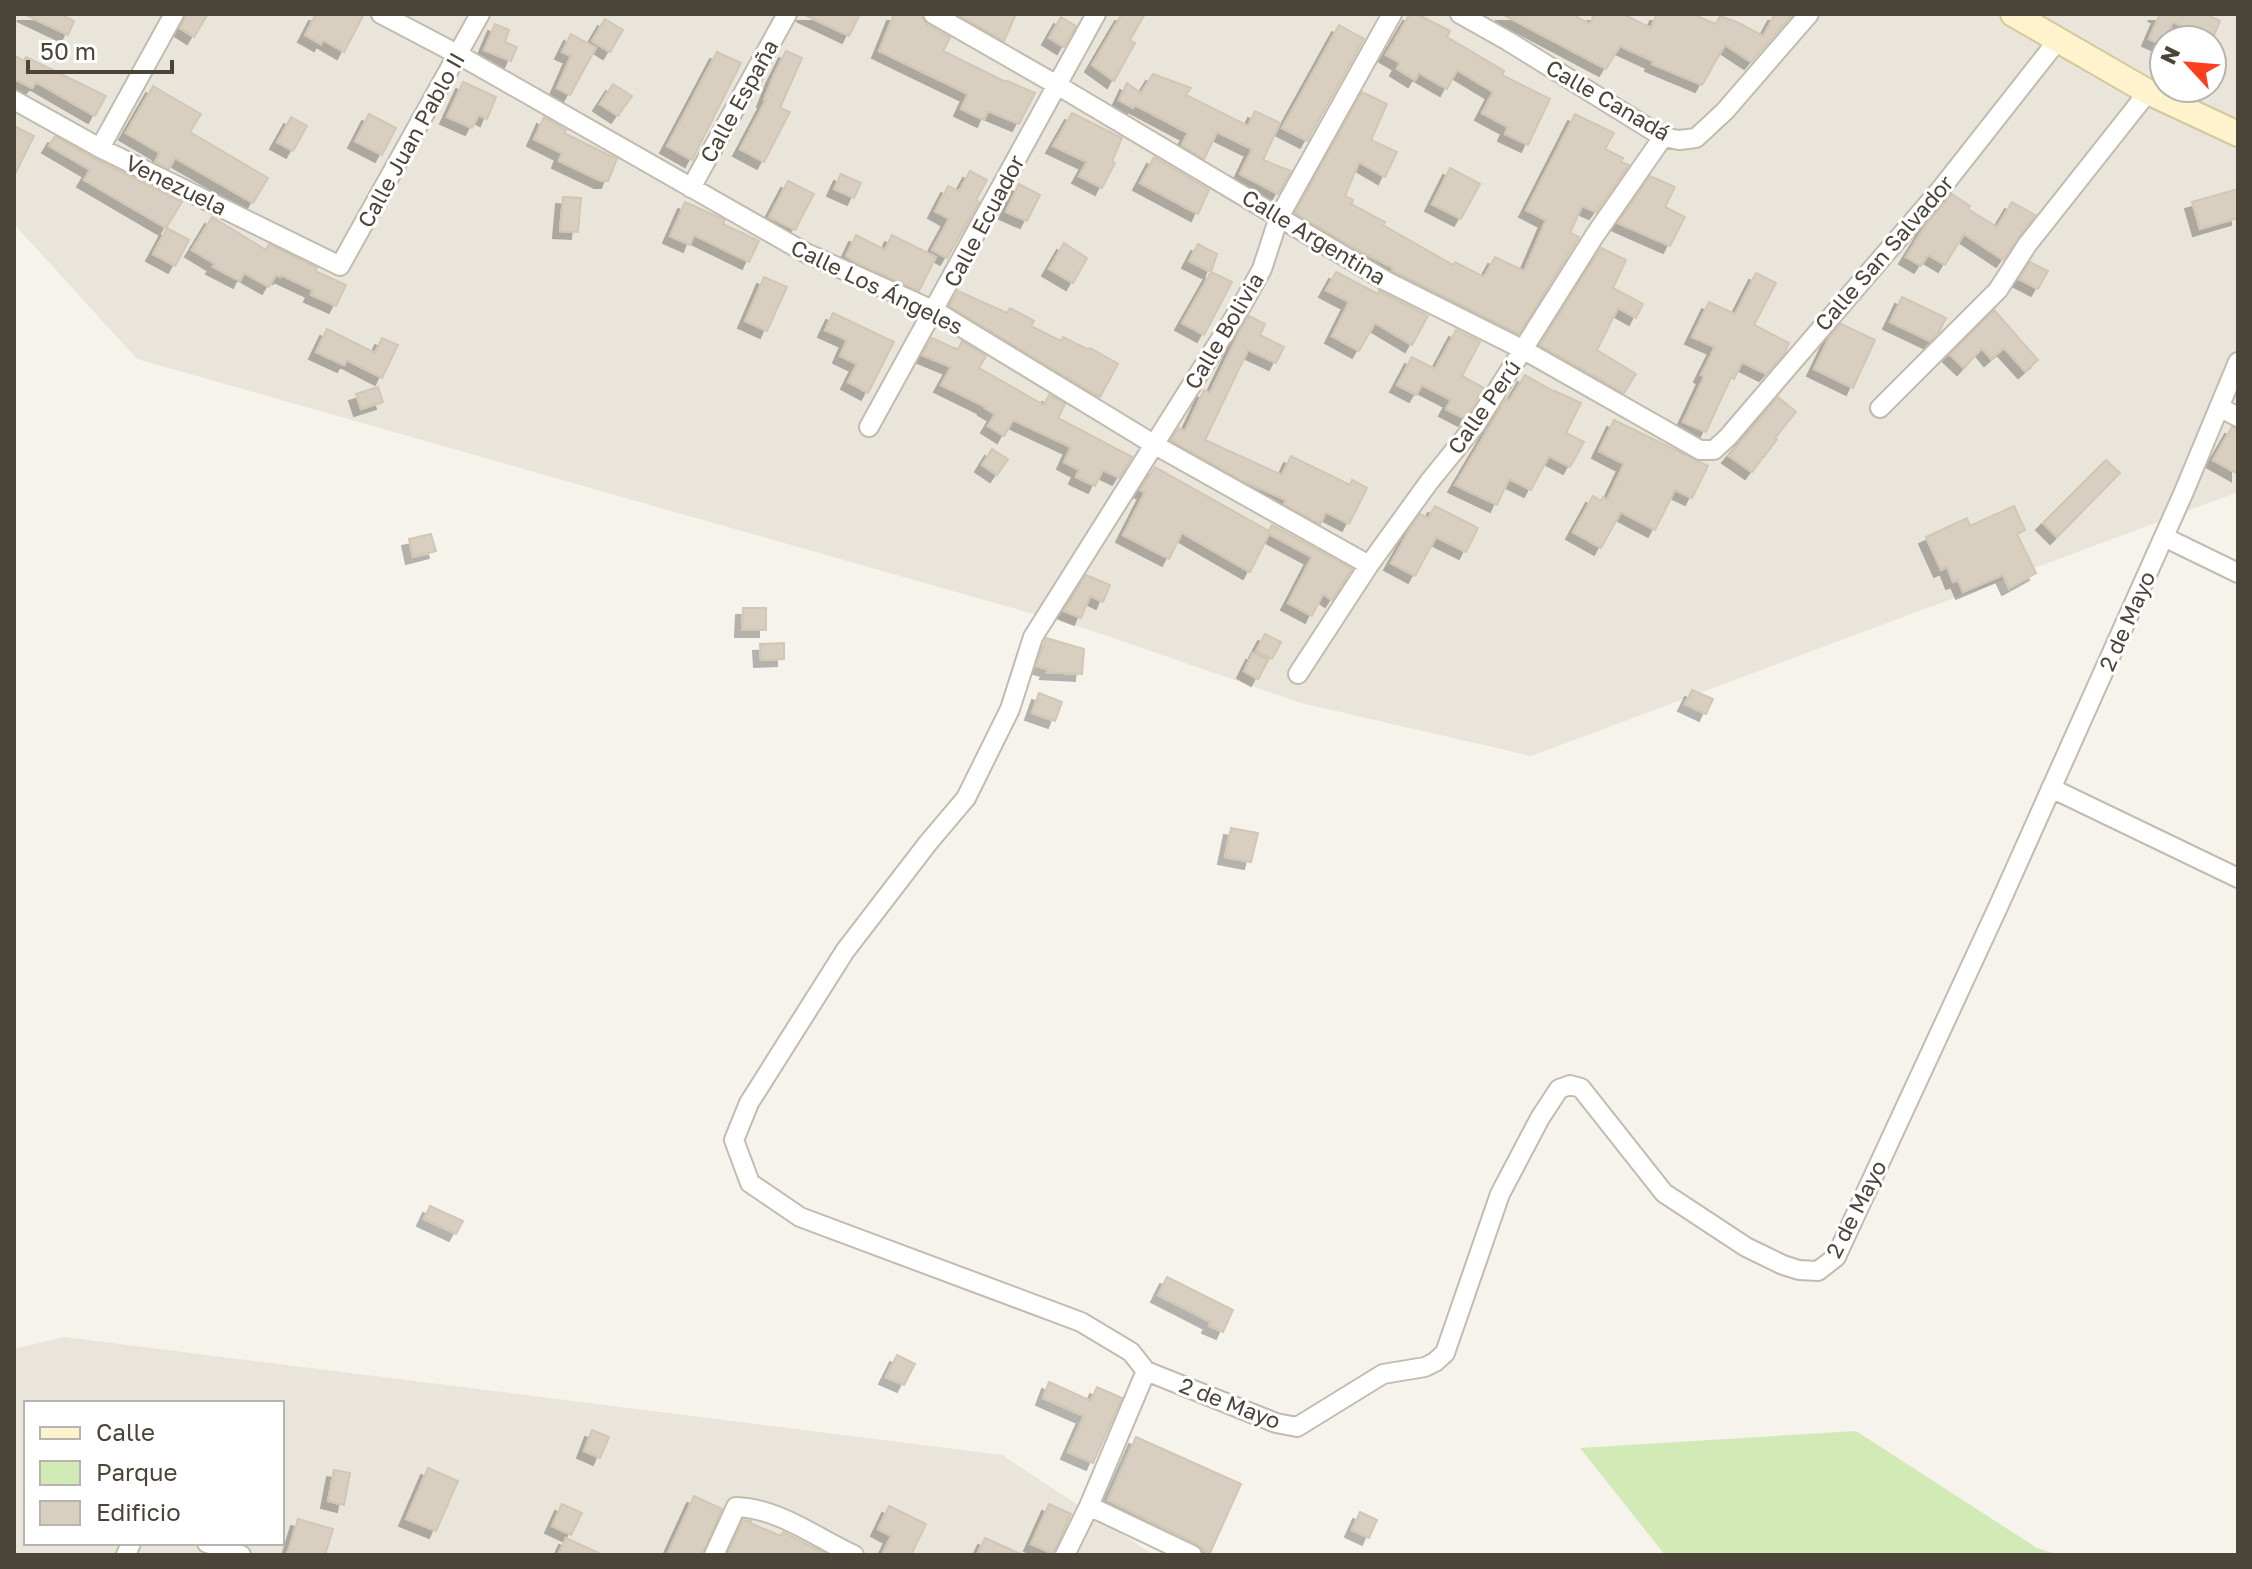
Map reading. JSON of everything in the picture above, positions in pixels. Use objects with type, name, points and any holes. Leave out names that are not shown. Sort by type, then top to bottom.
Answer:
[{"type":"street","points":[[100,148],[174,14]]},
{"type":"street","name":"Calle Los Ángeles","points":[[381,14],[459,55],[806,253],[935,311],[1155,445],[1369,565]]},
{"type":"street","name":"Calle Juan Pablo II","points":[[340,266],[480,14]]},
{"type":"street","name":"Calle España","points":[[691,188],[787,14]]},
{"type":"street","name":"Calle Argentina","points":[[933,14],[1386,281],[1524,350],[1700,450]]},
{"type":"street","name":"Calle Ecuador","points":[[869,427],[1096,14]]},
{"type":"street","name":"Calle Bolivia","points":[[1146,1371],[1131,1352],[1081,1322],[800,1217],[750,1183],[734,1140],[749,1103],[845,951],[966,798],[1010,709],[1033,637],[1262,269],[1279,217],[1392,14]]},
{"type":"street","name":"Calle Canadá","points":[[1460,14],[1663,137],[1679,140],[1696,138],[1725,111],[1809,14]]},
{"type":"street","points":[[1880,408],[1998,290],[2027,245],[2148,92],[2023,16]]},
{"type":"street","name":"Calle San Salvador","points":[[1700,450],[1714,450],[1728,437],[1940,190],[2058,40]]},
{"type":"street","name":"Venezuela","points":[[14,100],[100,148],[340,266]]},
{"type":"street","points":[[2174,104],[2238,134]]},
{"type":"street","name":"Calle Perú","points":[[1298,674],[1369,565],[1476,424],[1595,235],[1663,137]]},
{"type":"street","name":"2 de Mayo","points":[[1146,1371],[1276,1423],[1297,1427],[1383,1374],[1425,1367],[1435,1362],[1445,1353],[1500,1194],[1540,1118],[1559,1089],[1570,1085],[1581,1088],[1664,1193],[1746,1247],[1783,1265],[1818,1271],[1828,1265],[1836,1257],[2051,788],[2164,537],[2238,362]]},
{"type":"street","points":[[2219,407],[2238,417]]},
{"type":"street","points":[[2164,537],[2238,573]]},
{"type":"street","points":[[2051,788],[2237,875]]},
{"type":"street","points":[[1065,1555],[1146,1371]]},
{"type":"street","points":[[1089,1506],[1192,1555]]},
{"type":"street","points":[[714,1555],[736,1507],[753,1507],[854,1555]]},
{"type":"street","points":[[213,1545],[241,1555]]},
{"type":"shaded area","points":[[14,14],[2238,14],[2238,492],[1531,756],[1301,703],[1090,630],[137,359],[14,224]]},
{"type":"shaded area","points":[[64,1337],[1002,1455],[1154,1555],[14,1555],[14,1349]]},
{"type":"green space","points":[[1856,1431],[2037,1548],[2058,1555],[1665,1555],[1580,1448]]},
{"type":"building","points":[[24,14],[60,14],[74,21],[68,35]]},
{"type":"building","points":[[186,14],[208,14],[194,37],[180,28]]},
{"type":"building","points":[[316,14],[364,14],[344,52],[323,40],[321,44],[305,35]]},
{"type":"building","points":[[803,14],[860,14],[849,36]]},
{"type":"building","points":[[894,14],[921,14],[926,24],[950,38],[943,51],[1035,93],[1019,124],[988,111],[984,120],[961,109],[968,94],[879,51]]},
{"type":"building","points":[[957,14],[1016,14],[1004,41]]},
{"type":"building","points":[[1122,14],[1145,14],[1130,40],[1135,43],[1114,81],[1092,65]]},
{"type":"building","points":[[1410,14],[1417,14],[1450,31],[1447,37],[1504,71],[1502,75],[1550,99],[1528,145],[1505,134],[1508,127],[1482,113],[1493,92],[1457,70],[1447,89],[1419,73],[1415,80],[1397,69],[1400,63],[1386,55]]},
{"type":"building","points":[[1502,14],[1572,14],[1590,24],[1594,14],[1623,14],[1651,28],[1657,14],[1692,14],[1716,24],[1720,16],[1763,36],[1775,14],[1793,14],[1751,62],[1725,45],[1702,85],[1652,64],[1653,61],[1620,46],[1606,69]]},
{"type":"building","points":[[2155,14],[2206,14],[2220,21],[2219,24],[2156,24],[2159,16]]},
{"type":"building","points":[[1061,17],[1076,26],[1064,47],[1049,38]]},
{"type":"building","points":[[605,19],[623,30],[610,52],[592,41]]},
{"type":"building","points":[[495,24],[509,30],[505,42],[517,47],[511,61],[484,50]]},
{"type":"building","points":[[1339,25],[1364,39],[1307,141],[1282,128]]},
{"type":"building","points":[[571,34],[596,48],[570,95],[557,88],[571,56],[562,52]]},
{"type":"building","points":[[786,51],[802,58],[780,108],[790,112],[764,162],[740,149],[766,100]]},
{"type":"building","points":[[717,52],[741,63],[692,160],[667,146]]},
{"type":"building","points":[[14,55],[24,61],[26,57],[106,96],[95,116],[36,82],[32,88],[14,79]]},
{"type":"building","points":[[1153,74],[1191,88],[1186,95],[1248,126],[1255,111],[1280,123],[1263,160],[1291,171],[1278,194],[1240,174],[1252,149],[1217,132],[1204,159],[1182,145],[1188,133],[1119,100],[1127,83],[1141,93]]},
{"type":"building","points":[[463,82],[496,97],[487,119],[479,115],[472,128],[447,117]]},
{"type":"building","points":[[613,84],[632,96],[618,116],[600,104]]},
{"type":"building","points":[[153,86],[201,114],[190,132],[268,178],[253,203],[175,158],[169,169],[155,162],[160,153],[126,133]]},
{"type":"building","points":[[1362,92],[1387,104],[1371,140],[1397,152],[1385,177],[1359,162],[1345,196],[1353,200],[1351,204],[1385,222],[1383,225],[1453,265],[1455,262],[1484,277],[1495,257],[1524,271],[1546,220],[1526,210],[1575,114],[1614,133],[1605,149],[1623,158],[1621,162],[1629,165],[1596,212],[1582,206],[1570,233],[1579,237],[1519,334],[1392,270],[1295,213]]},
{"type":"building","points":[[1072,113],[1122,138],[1112,161],[1115,163],[1102,188],[1079,176],[1087,162],[1053,146]]},
{"type":"building","points":[[369,114],[396,128],[382,155],[355,141]]},
{"type":"building","points":[[291,117],[307,126],[293,151],[277,142]]},
{"type":"building","points":[[544,117],[566,130],[564,133],[617,159],[608,181],[601,181],[559,161],[562,153],[534,139]]},
{"type":"building","points":[[14,126],[34,136],[14,176]]},
{"type":"building","points":[[55,136],[182,202],[166,228],[84,180],[90,170],[49,146]]},
{"type":"building","points":[[1154,157],[1209,190],[1198,214],[1140,183]]},
{"type":"building","points":[[1450,168],[1480,184],[1461,219],[1432,204]]},
{"type":"building","points":[[970,171],[987,180],[976,200],[979,202],[947,258],[932,250],[949,219],[935,211],[948,186],[959,191]]},
{"type":"building","points":[[841,174],[861,183],[854,198],[834,189]]},
{"type":"building","points":[[1650,176],[1675,187],[1665,207],[1685,217],[1670,246],[1618,223]]},
{"type":"building","points":[[788,181],[814,194],[795,230],[769,217]]},
{"type":"building","points":[[1019,184],[1040,195],[1027,221],[1006,212]]},
{"type":"building","points":[[2238,189],[2238,218],[2200,229],[2192,202]]},
{"type":"building","points":[[1952,194],[1970,206],[1968,209],[1997,227],[2012,202],[2035,215],[2003,260],[1964,234],[1945,265],[1928,255],[1921,266],[1906,257],[1927,223]]},
{"type":"building","points":[[563,197],[581,198],[578,232],[560,231]]},
{"type":"building","points":[[685,202],[725,220],[723,224],[759,241],[749,262],[694,235],[690,245],[670,236]]},
{"type":"building","points":[[212,217],[266,250],[269,244],[346,285],[336,306],[311,295],[313,290],[281,275],[276,275],[269,287],[244,273],[240,281],[213,267],[215,264],[192,250]]},
{"type":"building","points":[[167,228],[189,240],[175,266],[153,254]]},
{"type":"building","points":[[856,235],[885,250],[892,235],[936,257],[919,291],[846,256]]},
{"type":"building","points":[[1064,243],[1087,258],[1073,283],[1049,269]]},
{"type":"building","points":[[1198,244],[1217,254],[1211,272],[1189,261]]},
{"type":"building","points":[[1601,248],[1626,260],[1613,288],[1643,304],[1636,318],[1618,308],[1597,350],[1636,374],[1624,393],[1540,345]]},
{"type":"building","points":[[2030,262],[2048,271],[2038,289],[2019,279]]},
{"type":"building","points":[[1211,272],[1232,282],[1204,335],[1182,323]]},
{"type":"building","points":[[1336,272],[1428,316],[1412,345],[1375,323],[1359,351],[1332,336],[1349,302],[1326,290]]},
{"type":"building","points":[[1756,273],[1776,283],[1754,325],[1789,343],[1784,354],[1766,374],[1742,362],[1734,379],[1731,377],[1706,432],[1683,422],[1715,347],[1692,337],[1709,302],[1735,314]]},
{"type":"building","points":[[764,277],[787,287],[767,331],[745,321]]},
{"type":"building","points":[[958,291],[1007,313],[1010,308],[1034,321],[1031,326],[1061,341],[1063,337],[1090,348],[1118,364],[1100,397],[949,306]]},
{"type":"building","points":[[1902,297],[1946,318],[1930,341],[1890,322]]},
{"type":"building","points":[[1994,310],[2038,360],[2025,371],[2004,348],[1991,359],[1982,348],[1964,368],[1950,355]]},
{"type":"building","points":[[833,313],[894,342],[868,393],[848,382],[857,364],[840,356],[847,340],[825,330]]},
{"type":"building","points":[[1249,316],[1265,324],[1260,335],[1284,347],[1276,363],[1248,350],[1205,440],[1282,475],[1291,456],[1350,485],[1352,480],[1367,488],[1349,524],[1326,512],[1320,524],[1284,504],[1286,500],[1241,480],[1171,440],[1179,428],[1185,431],[1204,390],[1210,393]]},
{"type":"building","points":[[1841,324],[1875,340],[1853,388],[1814,369],[1829,338]]},
{"type":"building","points":[[327,329],[375,353],[382,338],[398,345],[382,378],[347,360],[344,365],[316,352]]},
{"type":"building","points":[[1456,330],[1480,342],[1462,376],[1484,388],[1465,419],[1446,409],[1451,400],[1422,385],[1416,395],[1397,385],[1412,357],[1435,369]]},
{"type":"building","points":[[932,338],[958,350],[962,341],[986,356],[979,368],[1044,405],[1049,395],[1065,404],[1058,418],[1132,457],[1119,478],[1103,470],[1095,486],[1076,477],[1079,470],[1064,462],[1071,447],[1013,420],[1004,436],[988,426],[995,414],[941,385],[951,367],[922,355]]},
{"type":"building","points":[[1525,375],[1581,403],[1566,433],[1584,442],[1570,467],[1549,456],[1531,490],[1509,479],[1497,505],[1455,485],[1506,399],[1509,401]]},
{"type":"building","points":[[378,387],[383,402],[361,409],[356,394]]},
{"type":"building","points":[[1778,397],[1796,412],[1752,472],[1729,456]]},
{"type":"building","points":[[1614,420],[1708,466],[1692,498],[1675,490],[1655,530],[1621,512],[1601,548],[1573,532],[1593,496],[1601,501],[1603,497],[1607,500],[1624,464],[1599,451]]},
{"type":"building","points":[[2232,427],[2238,429],[2238,474],[2213,460]]},
{"type":"building","points":[[992,449],[1008,459],[997,475],[982,465]]},
{"type":"building","points":[[2106,460],[2120,473],[2057,537],[2043,523]]},
{"type":"building","points":[[1155,467],[1269,531],[1272,525],[1352,569],[1332,600],[1323,594],[1312,616],[1288,603],[1312,557],[1269,534],[1250,572],[1182,533],[1169,559],[1123,535],[1145,492],[1140,490]]},
{"type":"building","points":[[1435,506],[1478,528],[1466,552],[1436,537],[1415,576],[1391,563],[1420,514],[1428,518]]},
{"type":"building","points":[[2014,506],[2025,530],[2017,534],[2036,573],[2009,588],[2003,575],[1963,592],[1958,580],[1953,582],[1947,567],[1941,570],[1926,537],[1967,518],[1970,526]]},
{"type":"building","points":[[431,534],[436,551],[413,557],[409,539]]},
{"type":"building","points":[[1086,575],[1110,585],[1103,602],[1090,596],[1081,618],[1064,611]]},
{"type":"building","points":[[743,608],[766,608],[766,630],[742,630]]},
{"type":"building","points":[[1265,634],[1281,642],[1272,659],[1256,651]]},
{"type":"building","points":[[1046,638],[1084,649],[1082,674],[1047,672],[1048,669],[1036,666]]},
{"type":"building","points":[[784,643],[784,659],[761,660],[760,644]]},
{"type":"building","points":[[1253,653],[1268,660],[1258,679],[1244,671]]},
{"type":"building","points":[[1692,690],[1713,699],[1706,714],[1685,704]]},
{"type":"building","points":[[1039,693],[1062,702],[1055,721],[1032,713]]},
{"type":"building","points":[[1231,828],[1258,833],[1251,862],[1225,857]]},
{"type":"building","points":[[430,1206],[463,1221],[456,1234],[424,1219]]},
{"type":"building","points":[[1167,1277],[1233,1310],[1223,1332],[1209,1326],[1211,1322],[1158,1295]]},
{"type":"building","points":[[897,1355],[915,1364],[904,1385],[886,1377]]},
{"type":"building","points":[[1049,1382],[1091,1401],[1097,1387],[1122,1398],[1093,1463],[1068,1452],[1084,1416],[1043,1398]]},
{"type":"building","points":[[592,1430],[609,1437],[600,1458],[584,1451]]},
{"type":"building","points":[[1136,1437],[1241,1484],[1210,1553],[1108,1500]]},
{"type":"building","points":[[428,1468],[458,1481],[436,1531],[406,1519]]},
{"type":"building","points":[[334,1470],[350,1473],[344,1505],[328,1501]]},
{"type":"building","points":[[694,1496],[722,1509],[702,1555],[667,1555]]},
{"type":"building","points":[[562,1504],[582,1513],[571,1535],[552,1526]]},
{"type":"building","points":[[1049,1504],[1071,1514],[1053,1554],[1031,1544]]},
{"type":"building","points":[[889,1506],[926,1524],[911,1555],[882,1555],[891,1536],[878,1529]]},
{"type":"building","points":[[1360,1512],[1377,1520],[1369,1538],[1352,1530]]},
{"type":"building","points":[[298,1519],[333,1529],[325,1555],[287,1555]]},
{"type":"building","points":[[743,1520],[781,1536],[783,1532],[828,1555],[727,1555]]},
{"type":"building","points":[[566,1538],[603,1555],[558,1555]]},
{"type":"building","points":[[985,1538],[1023,1555],[977,1555]]}]
